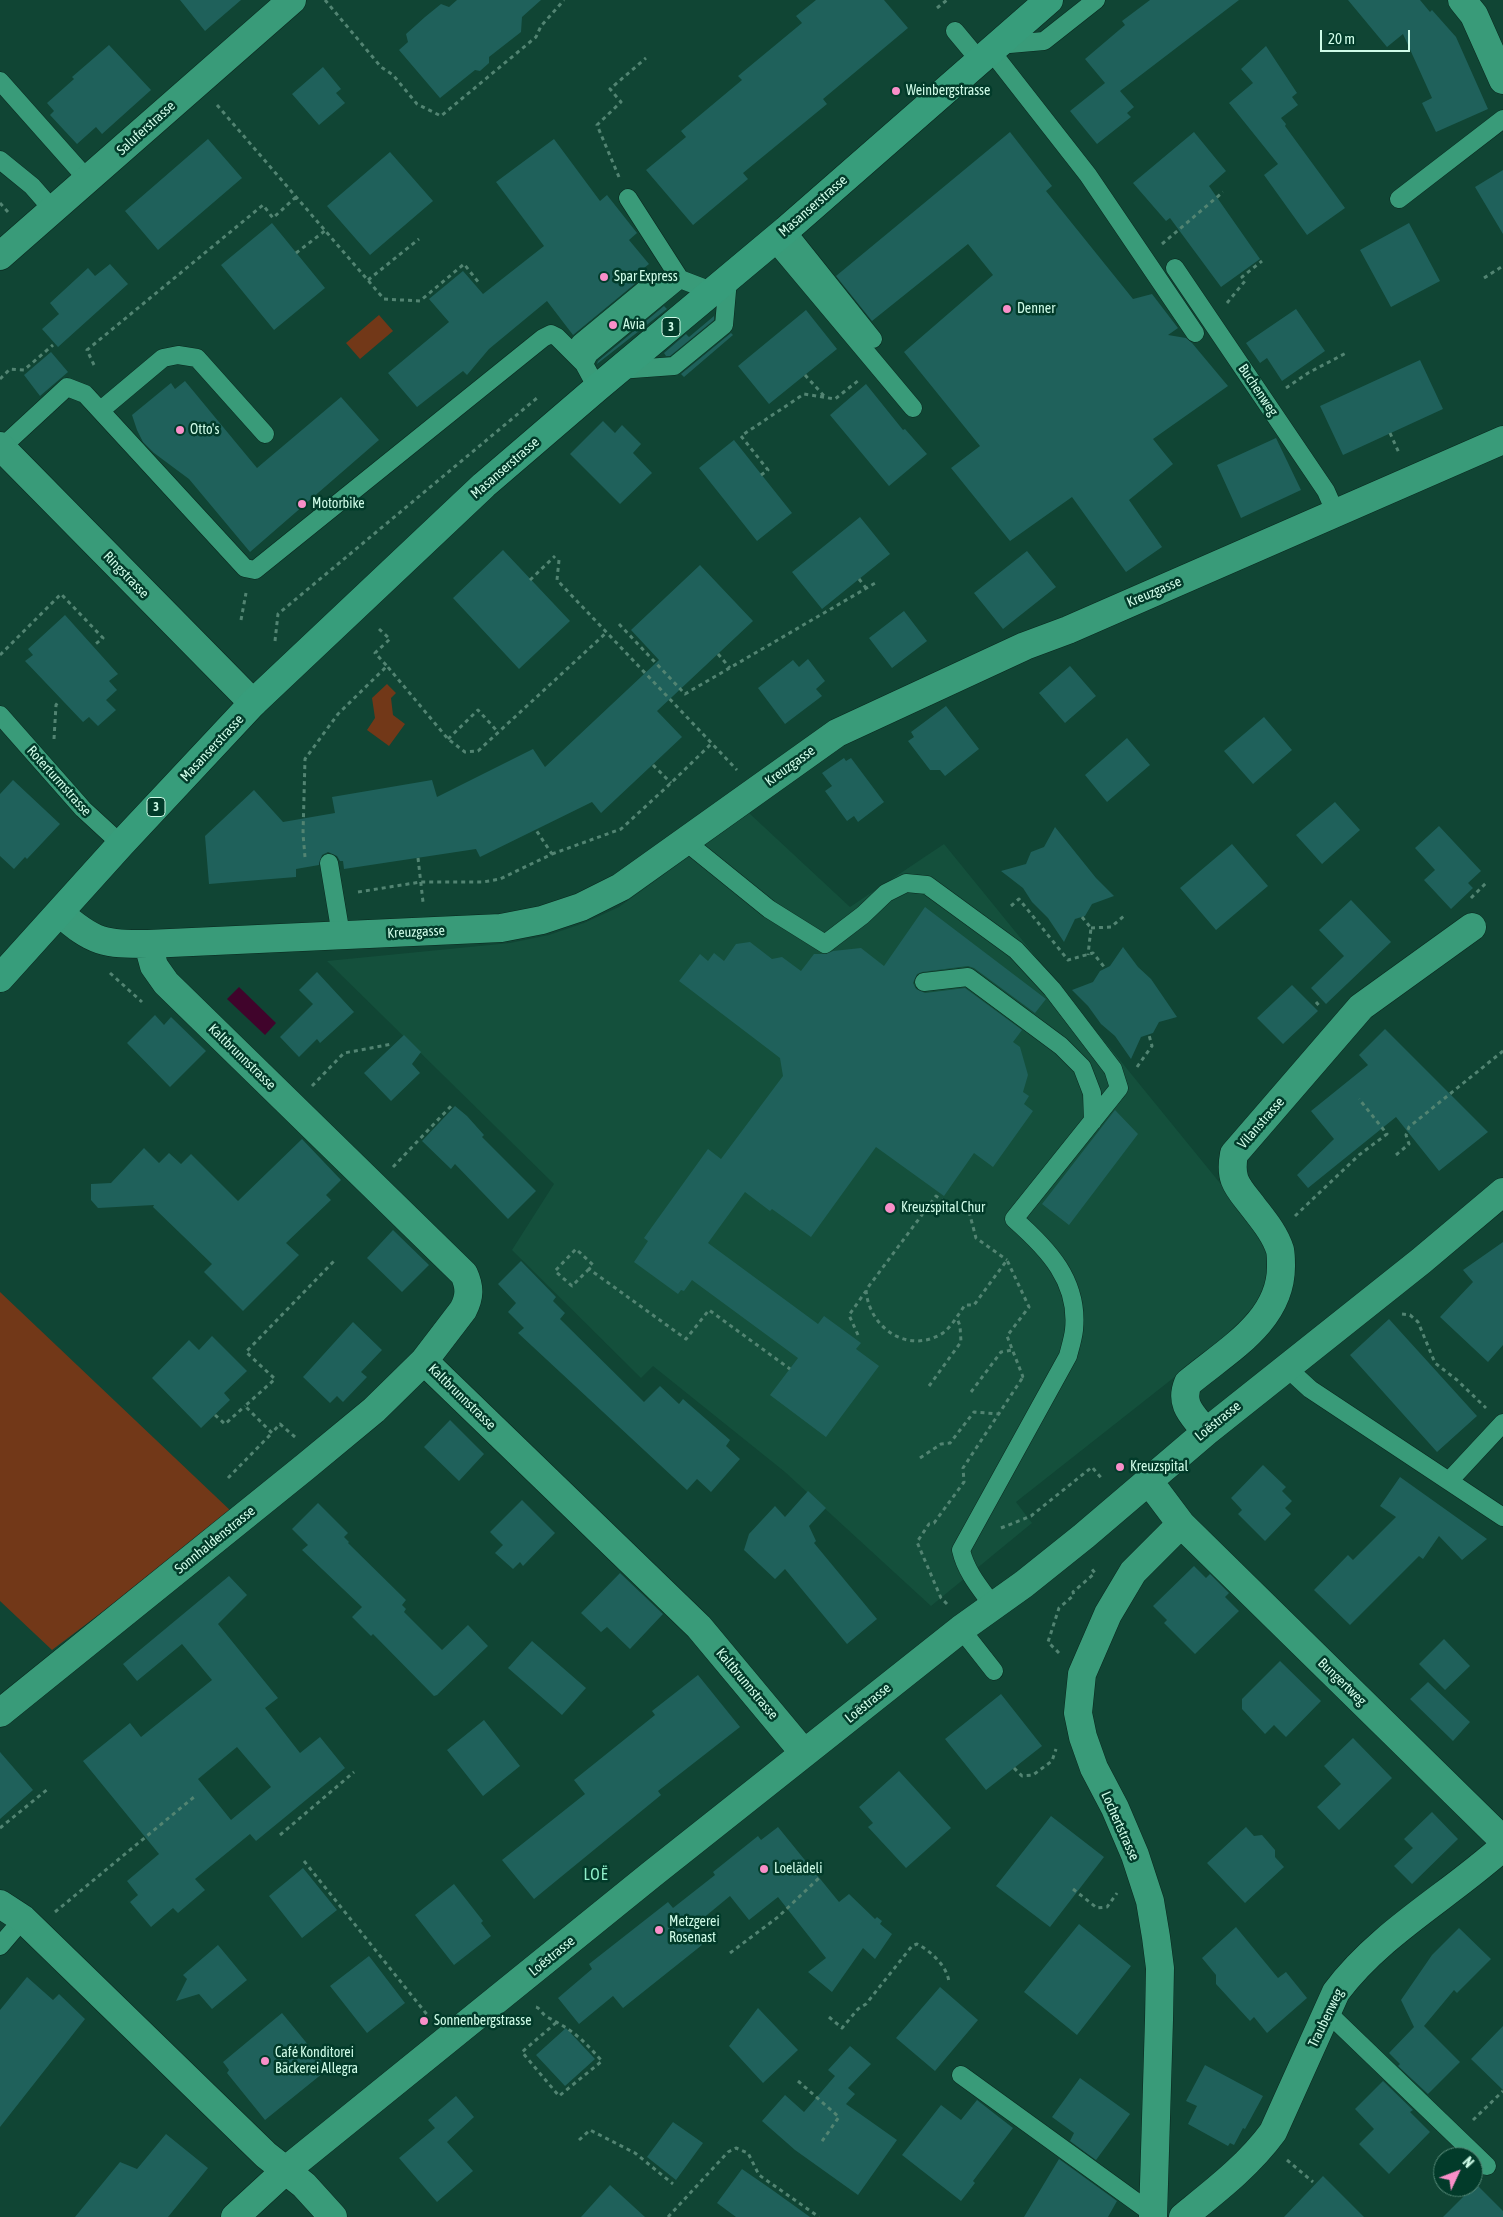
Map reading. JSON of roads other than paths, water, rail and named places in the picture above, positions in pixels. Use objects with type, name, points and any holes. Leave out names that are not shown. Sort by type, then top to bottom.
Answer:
[{"type":"main road","name":"Masanserstrasse","points":[[0,978],[121,844],[253,703],[484,486],[618,370],[780,235],[1049,0]]},
{"type":"street","name":"Saluferstrasse","points":[[0,256],[292,0]]},
{"type":"street","points":[[1462,0],[1474,15],[1503,80]]},
{"type":"street","name":"Kreuzgasse","points":[[60,913],[82,932],[93,938],[120,944],[500,928],[542,920],[581,907],[621,887],[837,733],[1025,646],[1068,630],[1503,440]]},
{"type":"street","name":"Ringstrasse","points":[[1,447],[253,703]]},
{"type":"street","name":"Vilanstrasse","points":[[1206,1432],[1186,1406],[1183,1394],[1188,1383],[1258,1324],[1269,1311],[1281,1280],[1280,1251],[1270,1227],[1236,1184],[1231,1169],[1234,1154],[1361,1007],[1472,926]]},
{"type":"street","name":"Kaltbrunnstrasse","points":[[148,944],[154,966],[166,983],[458,1267],[468,1283],[469,1292],[463,1310],[424,1361],[699,1627],[804,1753]]},
{"type":"street","name":"Loëstrasse","points":[[235,2217],[285,2171],[652,1874],[961,1629],[994,1606],[1084,1536],[1148,1480],[1286,1367],[1421,1261],[1500,1202]]},
{"type":"street","name":"Sonnhaldenstrasse","points":[[0,1713],[374,1410],[424,1361]]},
{"type":"street","points":[[1148,1480],[1181,1524]]},
{"type":"street","name":"Bungertweg","points":[[1181,1524],[1503,1840]]},
{"type":"street","name":"Lochertstrasse","points":[[1153,2216],[1160,1968],[1150,1902],[1115,1808],[1094,1768],[1083,1737],[1078,1713],[1082,1674],[1108,1614],[1133,1572],[1181,1524]]},
{"type":"street","name":"Traubenweg","points":[[1183,2217],[1242,2169],[1260,2151],[1273,2132],[1336,1992],[1357,1967],[1381,1944],[1503,1847]]},
{"type":"street","points":[[0,1904],[28,1924],[182,2076],[285,2171],[304,2185],[333,2217]]},
{"type":"lane","points":[[989,52],[1044,41],[1096,0]]},
{"type":"lane","points":[[954,31],[989,52],[1014,78],[1088,175],[1195,333]]},
{"type":"lane","points":[[0,81],[88,180]]},
{"type":"lane","points":[[1399,198],[1503,119]]},
{"type":"lane","points":[[0,160],[32,186],[53,210]]},
{"type":"lane","points":[[628,198],[680,279]]},
{"type":"lane","points":[[780,235],[873,339]]},
{"type":"lane","points":[[780,235],[913,408]]},
{"type":"lane","name":"Buchenweg","points":[[1175,268],[1326,491],[1336,514]]},
{"type":"lane","points":[[584,364],[580,343],[649,286],[680,279],[720,286]]},
{"type":"lane","points":[[1,447],[67,388],[85,394],[245,568],[255,570],[542,338],[551,334],[557,337],[584,364],[597,388]]},
{"type":"lane","points":[[101,410],[163,358],[178,355],[197,358],[265,434]]},
{"type":"lane","name":"Roterturmstrasse","points":[[0,715],[83,809],[121,844]]},
{"type":"lane","points":[[685,841],[769,909],[825,944],[863,915],[886,893],[906,883],[928,885],[1016,950],[1052,989],[1113,1069],[1119,1088],[1014,1219],[1045,1246],[1067,1280],[1073,1303],[1074,1330],[1068,1356],[962,1550],[964,1563],[994,1606]]},
{"type":"lane","points":[[329,863],[341,935]]},
{"type":"lane","points":[[924,982],[968,977],[1062,1046],[1082,1067],[1092,1093],[1092,1121]]},
{"type":"lane","points":[[1286,1367],[1310,1389],[1503,1517]]},
{"type":"lane","points":[[1449,1481],[1502,1424]]},
{"type":"lane","points":[[961,1629],[994,1671]]},
{"type":"lane","points":[[0,1946],[28,1924]]},
{"type":"lane","points":[[1327,2012],[1487,2166]]},
{"type":"lane","points":[[961,2075],[1153,2216]]},
{"type":"place","name":"Weinbergstrasse","points":[[896,91]]},
{"type":"place","name":"Spar Express","points":[[604,277]]},
{"type":"place","name":"Denner","points":[[1007,309]]},
{"type":"place","name":"Avia","points":[[613,325]]},
{"type":"place","name":"Otto's","points":[[180,430]]},
{"type":"place","name":"Motorbike","points":[[302,504]]},
{"type":"place","name":"Kreuzspital Chur","points":[[890,1208]]},
{"type":"place","name":"Kreuzspital","points":[[1120,1467]]},
{"type":"place","name":"Loelädeli","points":[[764,1869]]},
{"type":"place","name":"Metzgerei Rosenast","points":[[659,1930]]},
{"type":"place","name":"Sonnenbergstrasse","points":[[424,2021]]},
{"type":"place","name":"Café Konditorei Bäckerei Allegra","points":[[265,2061]]},
{"type":"district","name":"LOË","points":[[596,1875]]}]
